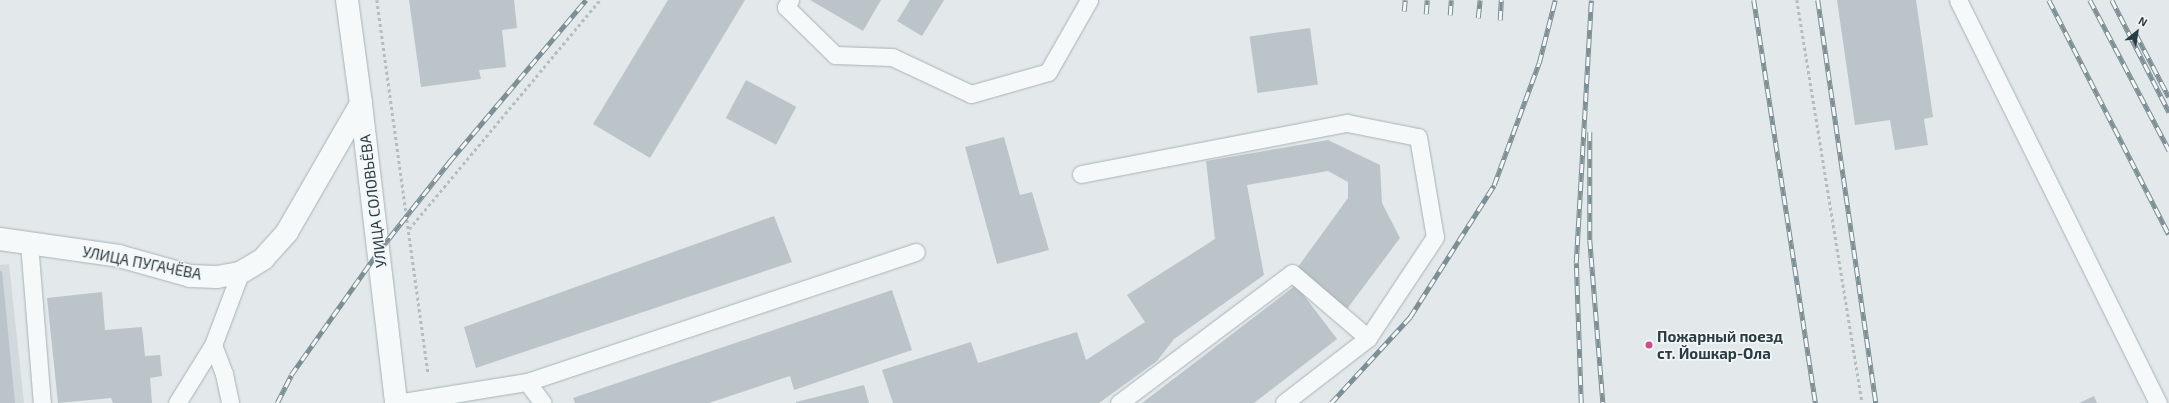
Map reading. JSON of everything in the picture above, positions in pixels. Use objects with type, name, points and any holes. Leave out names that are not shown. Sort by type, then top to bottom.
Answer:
[{"type":"street","name":"УЛИЦА СОЛОВЬЁВА","points":[[347,0],[361,104],[396,403]]},
{"type":"street","name":"УЛИЦА ПУГАЧЁВА","points":[[0,239],[119,256],[190,276],[217,277],[240,273],[263,259],[287,232],[361,104]]},
{"type":"lane","points":[[790,0],[786,7],[835,55],[892,57],[971,94],[1048,72],[1089,0]]},
{"type":"lane","points":[[1958,0],[2158,403]]},
{"type":"lane","points":[[1081,174],[1347,123],[1418,137],[1435,237],[1368,338],[1284,403]]},
{"type":"lane","points":[[29,243],[42,403]]},
{"type":"lane","points":[[396,403],[527,382],[916,252]]},
{"type":"lane","points":[[177,403],[213,345],[240,273]]},
{"type":"lane","points":[[1119,403],[1292,273],[1368,338]]},
{"type":"lane","points":[[213,345],[224,374],[230,403]]},
{"type":"lane","points":[[527,382],[543,403]]},
{"type":"path","points":[[377,0],[431,398]]},
{"type":"path","points":[[408,230],[600,0]]},
{"type":"path","points":[[1797,0],[1862,403]]},
{"type":"shaded area","points":[[9,264],[24,403],[0,403],[0,265]]},
{"type":"building","points":[[409,0],[514,0],[517,28],[502,30],[506,67],[479,70],[481,79],[421,87]]},
{"type":"building","points":[[668,0],[745,0],[650,158],[593,124]]},
{"type":"building","points":[[810,0],[881,0],[863,31]]},
{"type":"building","points":[[910,0],[944,0],[922,36],[897,21]]},
{"type":"building","points":[[1837,0],[1916,0],[1933,117],[1924,119],[1928,145],[1895,150],[1890,120],[1855,125]]},
{"type":"building","points":[[1310,28],[1318,84],[1258,93],[1250,36]]},
{"type":"building","points":[[746,80],[796,107],[776,145],[726,118]]},
{"type":"building","points":[[1004,137],[1020,195],[1032,192],[1049,250],[997,264],[965,147]]},
{"type":"building","points":[[1328,140],[1380,165],[1382,203],[1400,238],[1347,309],[1295,271],[1348,198],[1348,182],[1328,171],[1247,185],[1264,275],[1174,339],[1157,361],[1099,403],[893,403],[882,370],[971,342],[978,363],[1077,332],[1086,360],[1145,322],[1127,295],[1215,239],[1206,161]]},
{"type":"building","points":[[774,216],[792,262],[476,368],[464,327]]},
{"type":"building","points":[[0,271],[2,271],[15,403],[0,403]]},
{"type":"building","points":[[1296,285],[1337,339],[1254,403],[1142,403]]},
{"type":"building","points":[[892,290],[912,350],[794,390],[790,376],[709,403],[575,403],[573,398]]},
{"type":"building","points":[[102,292],[105,330],[142,327],[145,356],[160,355],[162,376],[150,378],[152,403],[113,403],[111,398],[58,403],[47,298]]},
{"type":"building","points":[[864,385],[869,403],[796,403],[796,402]]},
{"type":"building","points":[[2094,396],[2097,403],[2079,403]]},
{"type":"railway","points":[[277,403],[291,375],[378,252],[449,162],[586,0]]},
{"type":"railway","points":[[1404,11],[1405,0]]},
{"type":"railway","points":[[1426,14],[1427,0]]},
{"type":"railway","points":[[1450,15],[1451,0]]},
{"type":"railway","points":[[1478,18],[1480,0]]},
{"type":"railway","points":[[1500,20],[1501,0]]},
{"type":"railway","points":[[1331,403],[1410,317],[1494,185],[1539,63],[1555,0]]},
{"type":"railway","points":[[1581,403],[1576,263],[1591,0]]},
{"type":"railway","points":[[1754,0],[1816,403]]},
{"type":"railway","points":[[1818,0],[1876,403]]},
{"type":"railway","points":[[2049,0],[2169,234]]},
{"type":"railway","points":[[2090,0],[2169,150]]},
{"type":"railway","points":[[2112,0],[2169,112]]},
{"type":"railway","points":[[2136,34],[2169,97]]},
{"type":"railway","points":[[1590,132],[1590,240],[1603,403]]},
{"type":"place","name":"Пожарный поезд ст. Йошкар-Ола","points":[[1649,345]]}]
